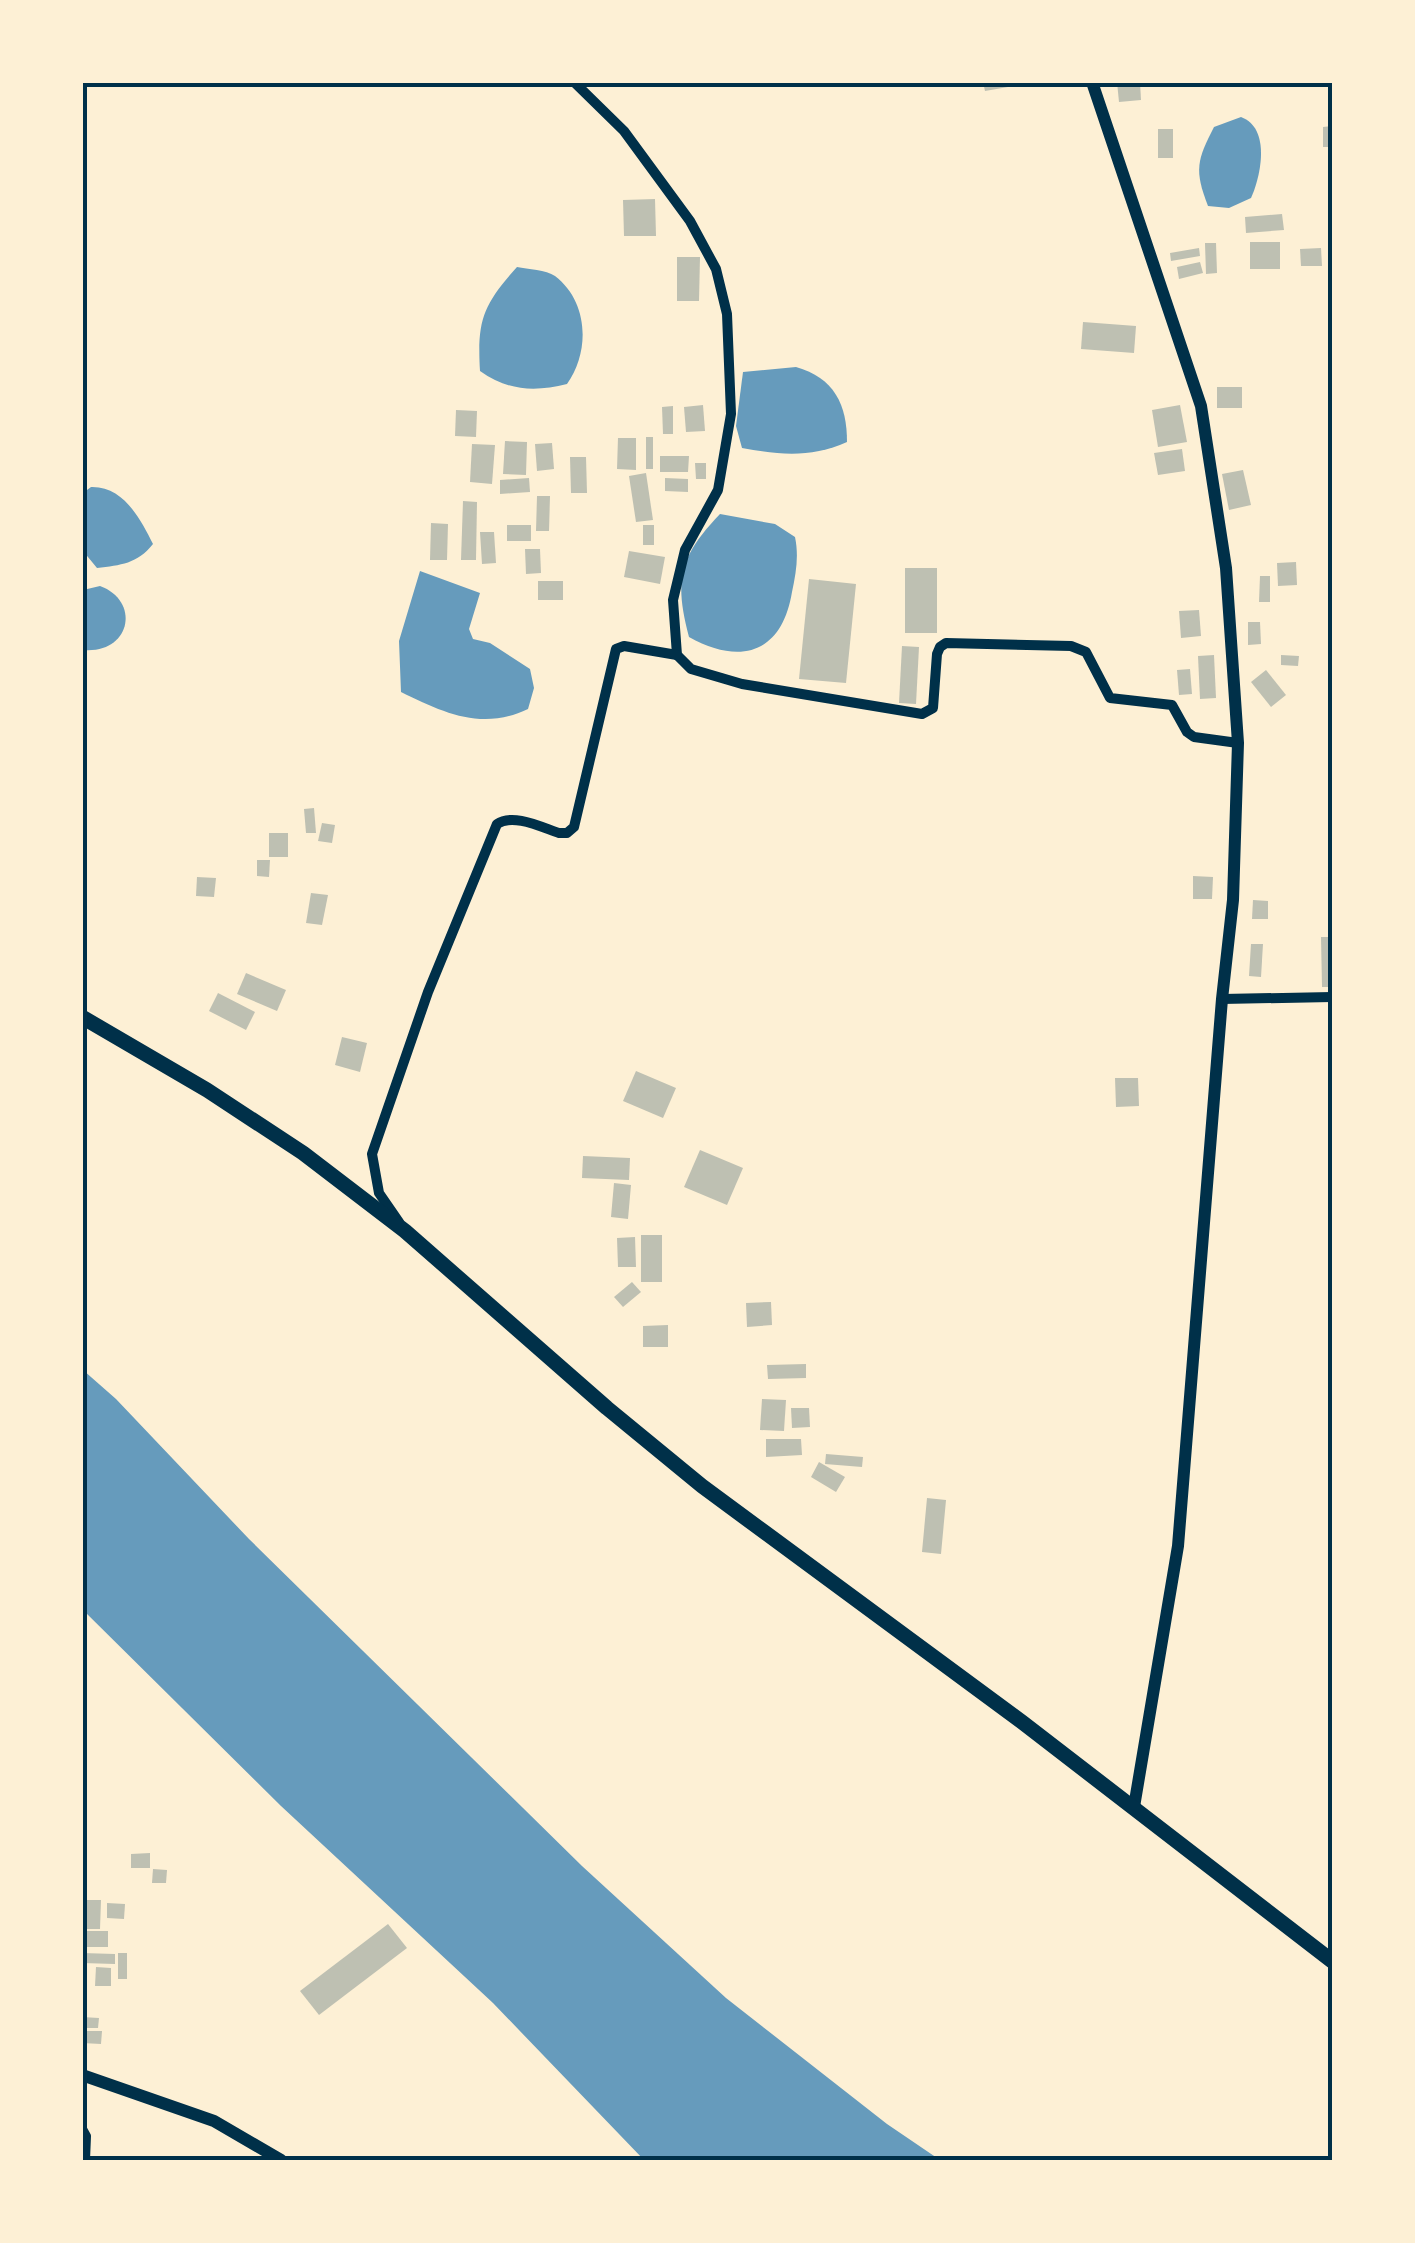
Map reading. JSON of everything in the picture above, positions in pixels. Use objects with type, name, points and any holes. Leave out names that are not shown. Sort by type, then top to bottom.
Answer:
[{"type":"main road","points":[[82,1018],[207,1090],[405,1231],[702,1486],[1332,1961]]},
{"type":"street","points":[[574,82],[624,132],[690,221],[716,268],[727,314],[730,414],[718,490],[685,550],[673,600],[677,654]]},
{"type":"street","points":[[1092,82],[1200,406],[1226,568],[1238,744],[1233,900],[1178,1546],[1134,1808]]},
{"type":"street","points":[[405,1231],[380,1193],[372,1154],[428,992],[496,824],[512,819],[559,832],[574,827],[616,649],[624,646],[677,654],[691,669],[742,684],[922,714],[932,708],[937,654],[946,644],[1071,646],[1086,652],[1110,698],[1172,705],[1194,738],[1238,744]]},
{"type":"street","points":[[1222,999],[1332,997]]},
{"type":"street","points":[[82,2075],[214,2120],[281,2160]]},
{"type":"street","points":[[82,2127],[87,2136],[86,2160]]},
{"type":"water","points":[[1241,117],[1257,131],[1260,142],[1255,189],[1251,198],[1229,208],[1208,206],[1199,174],[1204,148],[1214,127]]},
{"type":"water","points":[[517,267],[555,276],[580,313],[580,357],[567,384],[522,388],[501,383],[480,371],[485,314],[496,292]]},
{"type":"water","points":[[796,367],[820,378],[836,394],[847,442],[795,454],[742,448],[736,426],[743,372]]},
{"type":"water","points":[[91,487],[112,492],[136,514],[153,544],[135,560],[97,568],[83,551],[83,493]]},
{"type":"water","points":[[720,514],[775,524],[795,537],[796,564],[787,613],[769,641],[742,652],[708,646],[689,637],[684,617],[681,584],[688,557]]},
{"type":"water","points":[[420,571],[480,593],[469,629],[473,639],[490,643],[530,669],[534,688],[528,709],[495,719],[463,717],[401,692],[399,641]]},
{"type":"water","points":[[100,586],[121,603],[125,625],[112,644],[83,650],[83,590]]},
{"type":"water","points":[[83,1370],[582,1866],[726,1998],[887,2124],[940,2160],[644,2160],[493,2003],[281,1806],[83,1610]]},
{"type":"building","points":[[983,82],[1007,82],[1008,87],[985,91]]},
{"type":"building","points":[[1117,82],[1140,82],[1141,100],[1119,102]]},
{"type":"building","points":[[1332,126],[1332,147],[1323,147],[1323,127]]},
{"type":"building","points":[[1158,129],[1173,129],[1173,158],[1158,158]]},
{"type":"building","points":[[655,199],[656,236],[624,236],[623,200]]},
{"type":"building","points":[[1282,214],[1284,230],[1246,233],[1245,217]]},
{"type":"building","points":[[1250,242],[1280,242],[1280,269],[1250,269]]},
{"type":"building","points":[[1205,243],[1216,243],[1217,273],[1206,274]]},
{"type":"building","points":[[1199,248],[1200,256],[1171,261],[1170,253]]},
{"type":"building","points":[[1321,248],[1322,266],[1301,266],[1300,249]]},
{"type":"building","points":[[677,257],[700,257],[699,301],[677,301]]},
{"type":"building","points":[[1200,262],[1203,273],[1179,279],[1177,267]]},
{"type":"building","points":[[1083,322],[1136,326],[1134,353],[1081,349]]},
{"type":"building","points":[[1217,387],[1242,387],[1242,408],[1217,408]]},
{"type":"building","points":[[703,405],[705,431],[686,432],[684,407]]},
{"type":"building","points":[[1180,405],[1187,442],[1158,447],[1152,410]]},
{"type":"building","points":[[673,406],[673,434],[663,434],[662,407]]},
{"type":"building","points":[[456,410],[477,411],[476,437],[455,436]]},
{"type":"building","points":[[646,437],[653,437],[653,469],[646,469]]},
{"type":"building","points":[[618,438],[636,438],[636,470],[617,469]]},
{"type":"building","points":[[505,441],[527,442],[526,475],[503,474]]},
{"type":"building","points":[[552,443],[554,469],[537,471],[535,444]]},
{"type":"building","points":[[472,444],[495,445],[492,484],[470,482]]},
{"type":"building","points":[[1182,449],[1185,471],[1158,475],[1154,453]]},
{"type":"building","points":[[660,456],[689,456],[688,472],[660,472]]},
{"type":"building","points":[[570,457],[586,457],[587,493],[571,493]]},
{"type":"building","points":[[695,463],[706,463],[706,479],[696,479]]},
{"type":"building","points":[[1243,470],[1251,505],[1229,510],[1222,474]]},
{"type":"building","points":[[646,473],[653,520],[636,522],[629,476]]},
{"type":"building","points":[[529,478],[530,492],[500,494],[500,480]]},
{"type":"building","points":[[665,478],[688,479],[688,492],[665,491]]},
{"type":"building","points":[[537,496],[550,496],[549,531],[536,531]]},
{"type":"building","points":[[463,501],[477,502],[476,560],[461,560]]},
{"type":"building","points":[[431,523],[448,524],[447,560],[430,560]]},
{"type":"building","points":[[507,525],[531,525],[531,541],[507,541]]},
{"type":"building","points":[[643,525],[654,525],[654,545],[643,545]]},
{"type":"building","points":[[480,532],[494,532],[496,563],[482,564]]},
{"type":"building","points":[[525,549],[540,549],[541,573],[526,574]]},
{"type":"building","points":[[629,551],[665,557],[660,584],[624,577]]},
{"type":"building","points":[[1296,562],[1297,585],[1278,586],[1277,563]]},
{"type":"building","points":[[905,568],[937,568],[937,633],[905,633]]},
{"type":"building","points":[[1260,576],[1270,576],[1270,602],[1259,602]]},
{"type":"building","points":[[809,579],[856,584],[846,683],[799,679]]},
{"type":"building","points":[[538,581],[563,581],[563,600],[538,600]]},
{"type":"building","points":[[1199,610],[1201,636],[1181,638],[1179,611]]},
{"type":"building","points":[[1248,622],[1260,622],[1261,644],[1248,645]]},
{"type":"building","points":[[902,646],[919,647],[916,704],[899,703]]},
{"type":"building","points":[[1214,655],[1216,698],[1200,699],[1198,656]]},
{"type":"building","points":[[1281,655],[1299,656],[1298,666],[1281,665]]},
{"type":"building","points":[[1190,669],[1192,694],[1179,695],[1177,670]]},
{"type":"building","points":[[1266,670],[1286,695],[1271,707],[1251,682]]},
{"type":"building","points":[[314,808],[316,833],[306,833],[304,809]]},
{"type":"building","points":[[322,823],[335,825],[332,843],[318,841]]},
{"type":"building","points":[[269,833],[288,833],[288,857],[269,857]]},
{"type":"building","points":[[257,860],[270,860],[269,877],[257,876]]},
{"type":"building","points":[[1193,876],[1213,877],[1212,899],[1193,899]]},
{"type":"building","points":[[197,877],[216,878],[214,897],[196,896]]},
{"type":"building","points":[[311,893],[328,895],[322,925],[306,923]]},
{"type":"building","points":[[1253,900],[1268,901],[1268,919],[1252,919]]},
{"type":"building","points":[[1321,937],[1332,937],[1332,987],[1322,987]]},
{"type":"building","points":[[1251,944],[1263,944],[1261,977],[1249,976]]},
{"type":"building","points":[[246,973],[286,990],[277,1011],[237,994]]},
{"type":"building","points":[[218,993],[255,1012],[246,1030],[209,1011]]},
{"type":"building","points":[[342,1037],[367,1043],[360,1072],[335,1065]]},
{"type":"building","points":[[636,1071],[676,1088],[663,1118],[623,1101]]},
{"type":"building","points":[[1115,1078],[1138,1078],[1139,1106],[1116,1107]]},
{"type":"building","points":[[700,1150],[743,1168],[727,1205],[684,1187]]},
{"type":"building","points":[[583,1156],[630,1158],[629,1180],[582,1178]]},
{"type":"building","points":[[614,1183],[631,1185],[628,1219],[611,1217]]},
{"type":"building","points":[[641,1235],[662,1235],[662,1282],[641,1282]]},
{"type":"building","points":[[635,1237],[636,1267],[618,1267],[617,1238]]},
{"type":"building","points":[[632,1282],[641,1292],[623,1307],[614,1297]]},
{"type":"building","points":[[771,1302],[772,1325],[747,1327],[746,1303]]},
{"type":"building","points":[[668,1325],[668,1347],[643,1347],[643,1326]]},
{"type":"building","points":[[806,1364],[806,1378],[768,1379],[767,1365]]},
{"type":"building","points":[[762,1399],[786,1400],[784,1431],[760,1430]]},
{"type":"building","points":[[791,1408],[809,1408],[810,1427],[792,1428]]},
{"type":"building","points":[[766,1439],[801,1439],[802,1455],[766,1457]]},
{"type":"building","points":[[826,1454],[863,1457],[862,1467],[825,1464]]},
{"type":"building","points":[[819,1462],[845,1477],[836,1492],[811,1477]]},
{"type":"building","points":[[927,1498],[946,1500],[941,1554],[922,1552]]},
{"type":"building","points":[[150,1853],[150,1868],[131,1868],[131,1854]]},
{"type":"building","points":[[153,1869],[167,1870],[166,1883],[152,1883]]},
{"type":"building","points":[[82,1900],[101,1900],[100,1929],[82,1929]]},
{"type":"building","points":[[107,1903],[125,1904],[124,1919],[107,1918]]},
{"type":"building","points":[[388,1924],[407,1948],[319,2015],[300,1991]]},
{"type":"building","points":[[82,1931],[108,1931],[108,1947],[82,1947]]},
{"type":"building","points":[[82,1953],[115,1954],[115,1964],[82,1963]]},
{"type":"building","points":[[118,1953],[127,1953],[127,1979],[118,1979]]},
{"type":"building","points":[[96,1967],[111,1968],[111,1986],[95,1986]]},
{"type":"building","points":[[82,2017],[99,2018],[98,2028],[82,2028]]},
{"type":"building","points":[[82,2031],[102,2031],[101,2044],[82,2043]]}]
